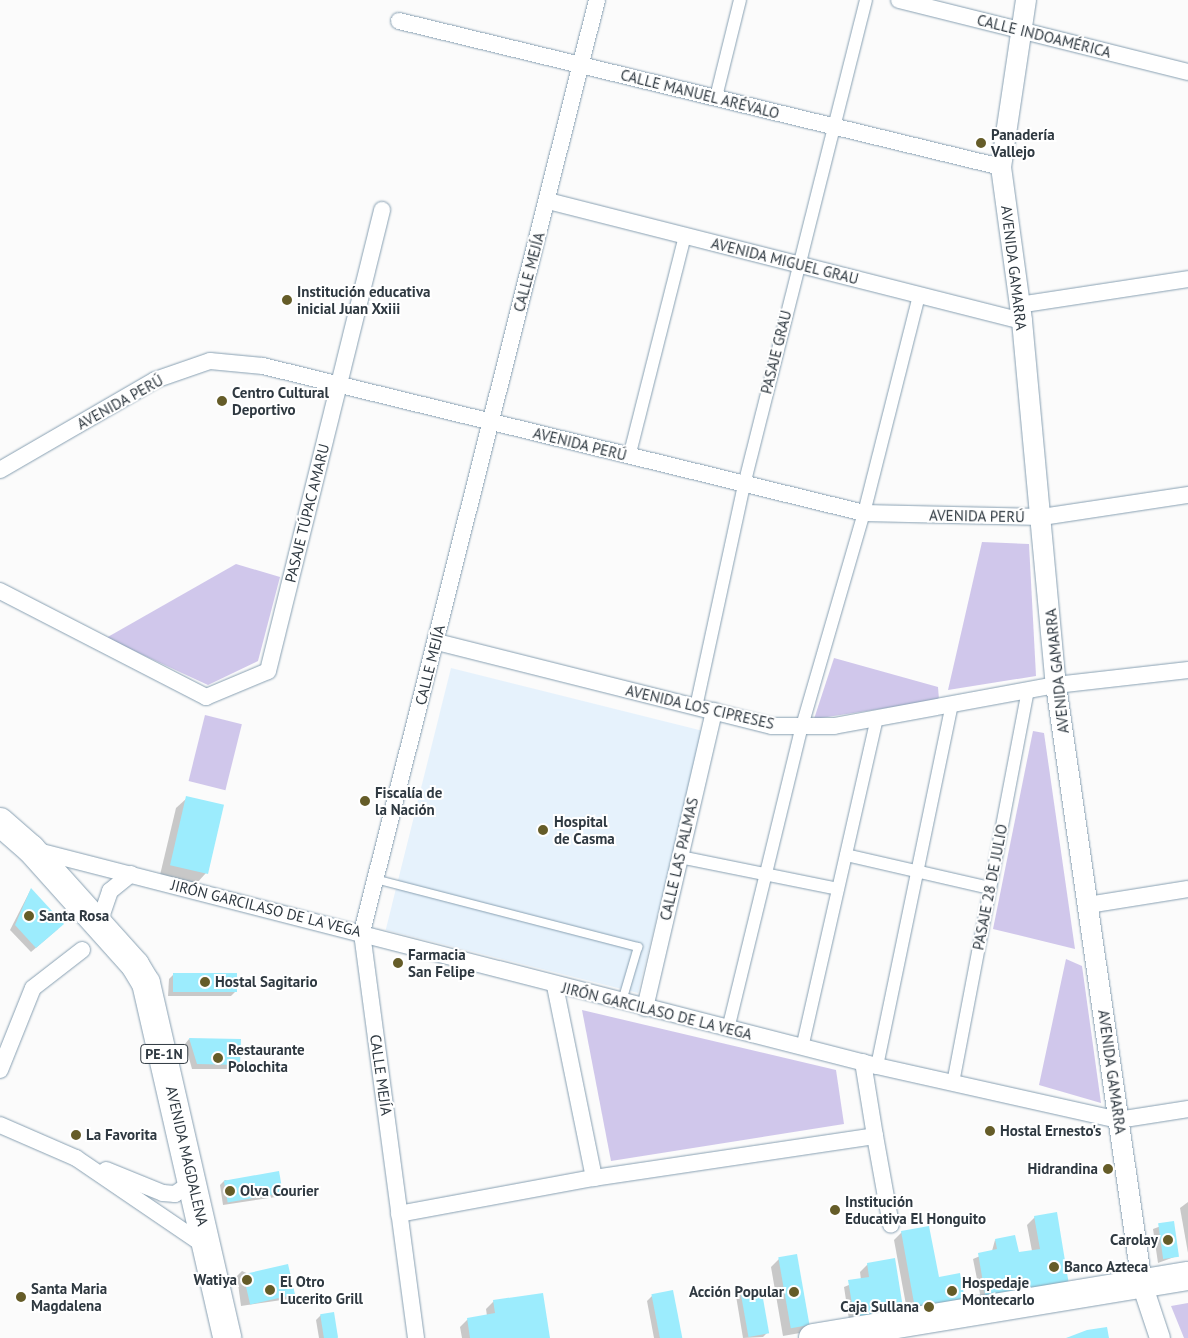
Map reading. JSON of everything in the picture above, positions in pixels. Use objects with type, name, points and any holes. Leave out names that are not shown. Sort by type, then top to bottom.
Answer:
[{"type":"highway","name":"AVENIDA MAGDALENA","points":[[0,822],[31,849],[140,971],[151,996],[192,1182],[209,1249],[227,1338]]},
{"type":"highway","points":[[813,1338],[1188,1276]]},
{"type":"street","name":"CALLE MEJÍA","points":[[416,1338],[362,932],[437,642],[489,422],[548,201],[597,0]]},
{"type":"street","points":[[716,97],[740,0]]},
{"type":"street","name":"PASAJE GRAU","points":[[696,707],[744,485],[797,264],[836,127],[866,0]]},
{"type":"street","name":"CALLE INDOAMÉRICA","points":[[899,0],[1188,72]]},
{"type":"street","name":"AVENIDA GAMARRA","points":[[1026,0],[1019,30],[1001,167],[1020,313],[1042,518],[1056,685],[1142,1284],[1160,1338]]},
{"type":"street","name":"CALLE MANUEL ARÉVALO","points":[[399,21],[1001,167]]},
{"type":"street","name":"AVENIDA MIGUEL GRAU","points":[[548,201],[919,296],[1020,313],[1188,279]]},
{"type":"street","name":"PASAJE TÚPAC AMARU","points":[[0,591],[206,697],[268,670],[382,210]]},
{"type":"street","points":[[629,457],[684,236]]},
{"type":"street","points":[[728,1029],[802,726],[864,513],[919,296]]},
{"type":"street","name":"AVENIDA PERÚ","points":[[0,470],[155,380],[210,361],[263,366],[864,513],[1042,518],[1188,495]]},
{"type":"street","name":"AVENIDA LOS CIPRESES","points":[[437,642],[772,726],[802,726],[877,718],[1056,685],[1188,670]]},
{"type":"street","name":"PASAJE 28 DE JULIO","points":[[953,1083],[1028,690]]},
{"type":"street","points":[[891,1225],[875,1136],[870,1064],[917,871],[952,704]]},
{"type":"street","name":"CALLE LAS PALMAS","points":[[644,1008],[714,711]]},
{"type":"street","points":[[802,1048],[877,718]]},
{"type":"street","name":"JIRÓN GARCILASO DE LA VEGA","points":[[31,849],[362,932],[555,986],[802,1048],[953,1083],[1118,1120],[1188,1109]]},
{"type":"street","points":[[846,854],[990,888]]},
{"type":"street","points":[[680,857],[838,889]]},
{"type":"street","points":[[98,926],[110,891],[131,874]]},
{"type":"street","points":[[1088,905],[1188,889]]},
{"type":"street","points":[[0,1070],[33,988],[82,950]]},
{"type":"street","points":[[555,986],[594,1178]]},
{"type":"street","points":[[0,1125],[163,1193],[175,1194],[192,1182]]},
{"type":"street","points":[[400,1214],[594,1178],[875,1136]]},
{"type":"street","points":[[76,1158],[209,1249]]},
{"type":"lane","points":[[375,878],[638,947],[622,1002]]},
{"type":"shaded area","points":[[982,542],[1029,544],[1036,676],[948,690]]},
{"type":"shaded area","points":[[236,564],[280,577],[258,661],[208,685],[106,638]]},
{"type":"shaded area","points":[[834,658],[938,687],[939,700],[814,719]]},
{"type":"shaded area","name":"Hospital de Casma","points":[[451,668],[703,731],[638,993],[386,930]]},
{"type":"shaded area","points":[[205,715],[242,724],[225,790],[189,781]]},
{"type":"shaded area","points":[[1033,731],[1044,733],[1075,949],[993,929]]},
{"type":"shaded area","points":[[1066,959],[1082,966],[1101,1103],[1039,1085]]},
{"type":"shaded area","points":[[582,1010],[836,1070],[844,1124],[611,1161]]},
{"type":"shaded area","points":[[1188,1303],[1188,1338],[1184,1338],[1171,1306]]},
{"type":"building","points":[[186,796],[224,805],[208,874],[170,865]]},
{"type":"building","points":[[31,888],[64,924],[36,948],[15,925]]},
{"type":"building","name":"Hostal Sagitario","points":[[173,973],[237,973],[237,992],[173,992]]},
{"type":"building","points":[[189,1038],[241,1039],[240,1065],[197,1064]]},
{"type":"building","points":[[279,1171],[283,1193],[228,1202],[224,1181]]},
{"type":"building","points":[[1057,1212],[1069,1285],[986,1300],[978,1253],[997,1249],[995,1239],[1015,1235],[1019,1252],[1040,1249],[1034,1216]]},
{"type":"building","name":"Carolay","points":[[1174,1221],[1179,1257],[1163,1259],[1158,1223]]},
{"type":"building","points":[[929,1226],[939,1277],[960,1273],[966,1305],[916,1314],[901,1231]]},
{"type":"building","name":"Acción Popular","points":[[797,1254],[810,1325],[791,1328],[778,1257]]},
{"type":"building","points":[[895,1258],[904,1314],[855,1322],[848,1280],[869,1277],[867,1263]]},
{"type":"building","points":[[288,1264],[295,1294],[250,1305],[243,1274]]},
{"type":"building","points":[[761,1287],[769,1333],[748,1337],[740,1291]]},
{"type":"building","points":[[673,1290],[682,1338],[660,1338],[651,1294]]},
{"type":"building","points":[[543,1293],[550,1338],[470,1338],[467,1318],[495,1313],[493,1300]]},
{"type":"building","points":[[334,1312],[338,1338],[324,1338],[320,1314]]},
{"type":"building","points":[[1107,1327],[1109,1338],[1066,1338],[1087,1330]]},
{"type":"place","name":"Panadería Vallejo","points":[[981,143]]},
{"type":"place","name":"Institución educativa inicial Juan Xxiii","points":[[287,300]]},
{"type":"place","name":"Centro Cultural Deportivo","points":[[222,401]]},
{"type":"place","name":"Fiscalía de la Nación","points":[[365,801]]},
{"type":"place","name":"Hospital de Casma","points":[[543,830]]},
{"type":"place","name":"Santa Rosa","points":[[29,916]]},
{"type":"place","name":"Farmacia San Felipe","points":[[398,963]]},
{"type":"place","name":"Hostal Sagitario","points":[[205,982]]},
{"type":"place","name":"Restaurante Polochita","points":[[218,1058]]},
{"type":"place","name":"Hostal Ernesto's","points":[[990,1131]]},
{"type":"place","name":"La Favorita","points":[[76,1135]]},
{"type":"place","name":"Hidrandina","points":[[1108,1169]]},
{"type":"place","name":"Olva Courier","points":[[230,1191]]},
{"type":"place","name":"Institución Educativa El Honguito","points":[[835,1210]]},
{"type":"place","name":"Carolay","points":[[1168,1240]]},
{"type":"place","name":"Banco Azteca","points":[[1054,1267]]},
{"type":"place","name":"Watiya","points":[[247,1280]]},
{"type":"place","name":"El Otro Lucerito Grill","points":[[270,1290]]},
{"type":"place","name":"Hospedaje Montecarlo","points":[[952,1291]]},
{"type":"place","name":"Acción Popular","points":[[794,1292]]},
{"type":"place","name":"Santa Maria Magdalena","points":[[21,1297]]},
{"type":"place","name":"Caja Sullana","points":[[929,1307]]}]
